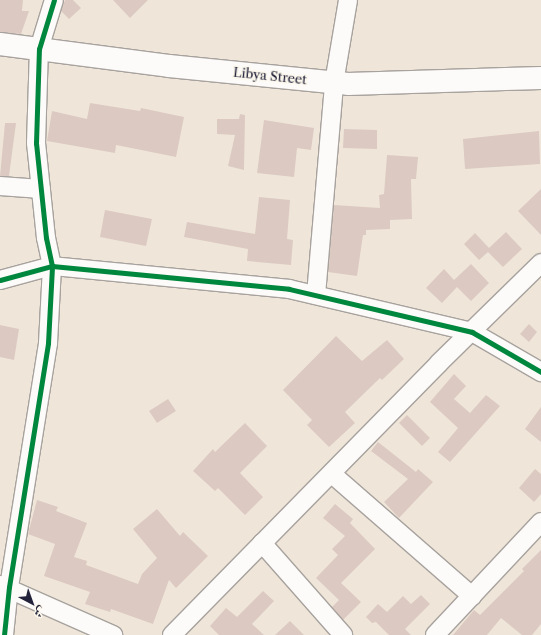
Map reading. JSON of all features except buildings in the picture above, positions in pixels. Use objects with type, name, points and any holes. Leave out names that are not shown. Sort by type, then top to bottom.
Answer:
[{"type":"main road","name":"Libya Street","points":[[0,44],[169,66],[334,83],[541,78]]},
{"type":"street","points":[[4,635],[5,586],[48,343],[52,266],[36,143],[39,49],[54,0]]},
{"type":"street","points":[[316,296],[334,83],[348,0]]},
{"type":"street","points":[[0,186],[41,189]]},
{"type":"street","points":[[172,635],[541,263]]},
{"type":"street","points":[[0,280],[52,266],[289,289],[472,332],[541,372]]},
{"type":"street","points":[[332,474],[472,596]]},
{"type":"street","points":[[435,635],[541,522]]},
{"type":"street","points":[[262,543],[343,635]]},
{"type":"street","points":[[5,586],[113,635]]},
{"type":"cycle path","points":[[4,635],[9,587],[48,343],[52,266],[46,238],[36,143],[39,49],[54,0]]},
{"type":"cycle path","points":[[0,280],[52,266],[289,289],[472,332],[541,372]]}]
